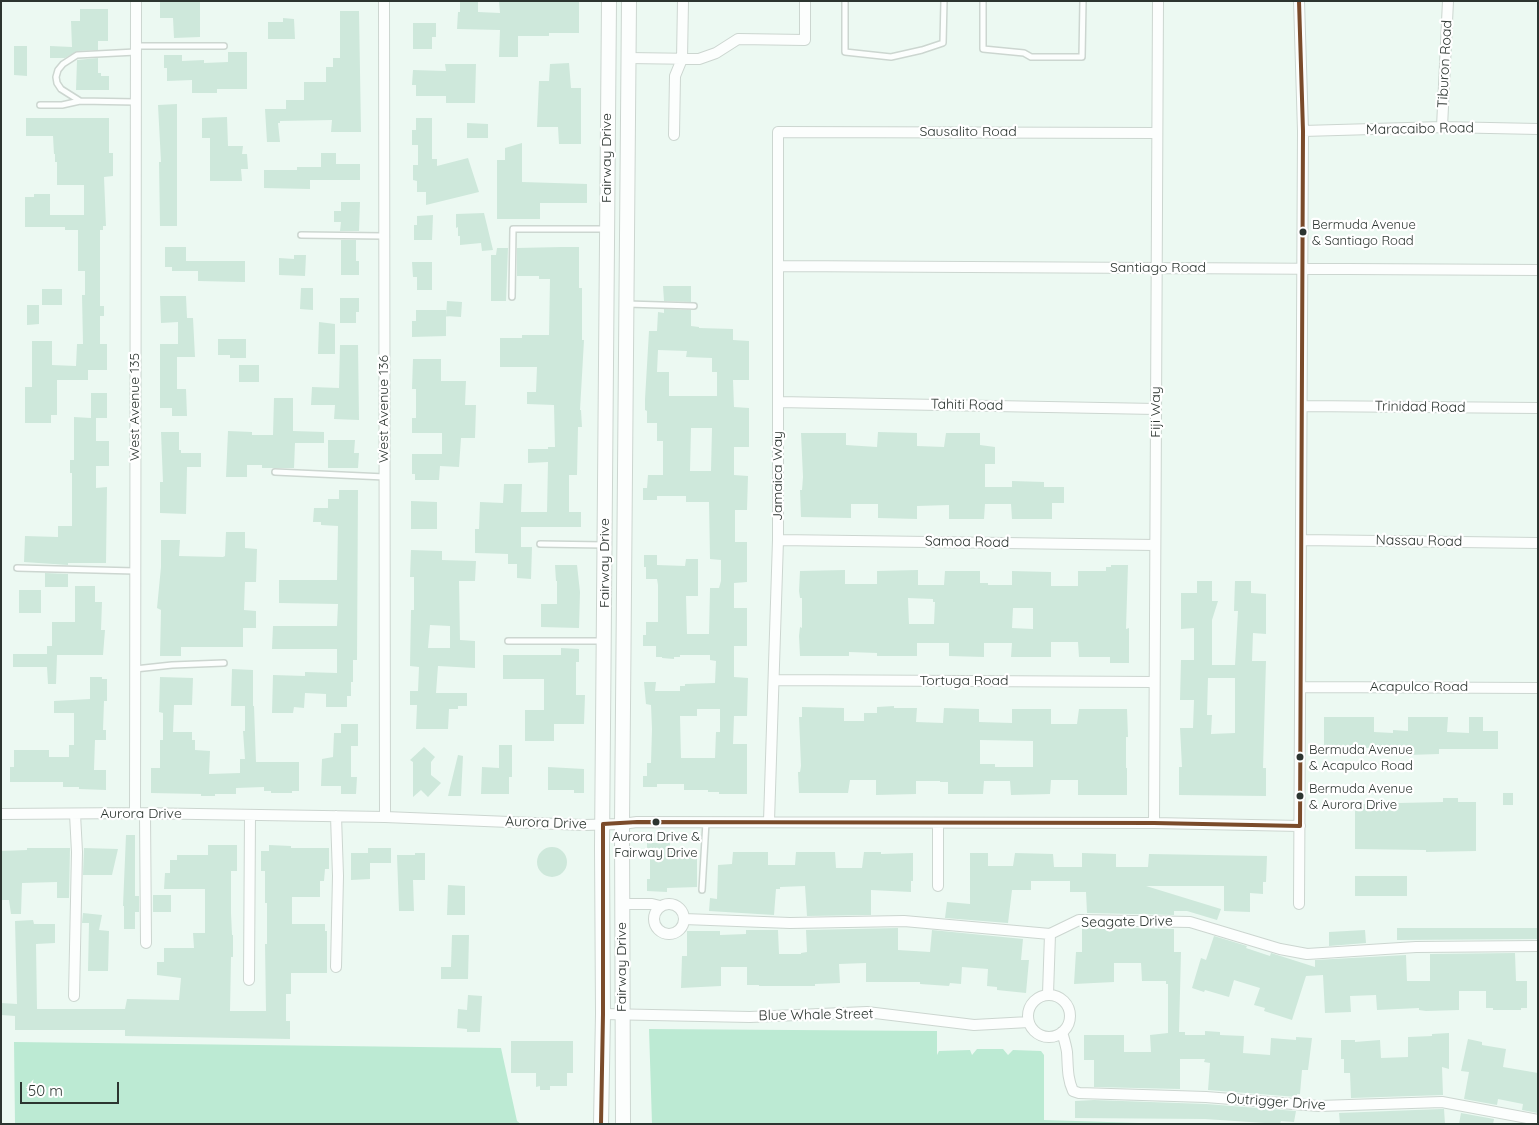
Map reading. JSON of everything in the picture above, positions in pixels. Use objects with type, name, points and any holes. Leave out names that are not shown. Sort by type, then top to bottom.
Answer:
[{"type":"street","name":"West Avenue 135","points":[[136,1],[134,669],[146,943]]},
{"type":"street","name":"West Avenue 136","points":[[384,1],[385,817]]},
{"type":"street","name":"Fairway Drive","points":[[601,1124],[608,1]]},
{"type":"street","name":"Fairway Drive","points":[[623,1124],[622,824],[629,1]]},
{"type":"street","points":[[674,135],[675,76],[682,58],[682,1]]},
{"type":"street","points":[[608,58],[699,59],[716,53],[738,39],[805,40],[805,1]]},
{"type":"street","name":"Fiji Way","points":[[1154,823],[1158,1]]},
{"type":"street","points":[[1299,1],[1303,131],[1299,904]]},
{"type":"street","name":"Tiburon Road","points":[[1442,127],[1448,1]]},
{"type":"street","name":"Maracaibo Road","points":[[1303,131],[1442,127],[1538,129]]},
{"type":"street","name":"Sausalito Road","points":[[778,132],[1157,132]]},
{"type":"street","name":"Jamaica Way","points":[[769,821],[778,540],[778,132]]},
{"type":"street","name":"Santiago Road","points":[[778,266],[1538,270]]},
{"type":"street","name":"Tahiti Road","points":[[778,402],[1156,409]]},
{"type":"street","name":"Trinidad Road","points":[[1302,406],[1538,408]]},
{"type":"street","points":[[605,497],[625,497]]},
{"type":"street","name":"Samoa Road","points":[[778,540],[1155,544]]},
{"type":"street","name":"Nassau Road","points":[[1301,540],[1538,543]]},
{"type":"street","name":"Tortuga Road","points":[[774,680],[1154,682]]},
{"type":"street","name":"Acapulco Road","points":[[1300,687],[1538,688]]},
{"type":"street","name":"Aurora Drive","points":[[1,814],[140,813],[336,816],[584,825],[636,822],[769,821],[1154,823],[1300,826]]},
{"type":"street","points":[[74,996],[75,814]]},
{"type":"street","points":[[249,980],[250,815]]},
{"type":"street","points":[[336,816],[338,876],[336,967]]},
{"type":"street","points":[[938,823],[938,886]]},
{"type":"street","points":[[622,904],[652,904],[660,906],[669,903],[678,906],[682,910],[684,919],[680,929],[676,932],[666,934],[658,928],[654,919],[660,906]]},
{"type":"street","points":[[684,919],[790,923],[904,921],[1050,934],[1048,994]]},
{"type":"street","name":"Seagate Drive","points":[[1050,934],[1079,920],[1190,922],[1249,940],[1307,954],[1416,947],[1538,946]]},
{"type":"street","points":[[1048,994],[1059,998],[1068,1007],[1069,1021],[1062,1032],[1049,1037],[1042,1036],[1032,1028],[1028,1014],[1034,1001],[1048,994]]},
{"type":"street","name":"Blue Whale Street","points":[[603,1014],[750,1017],[867,1012],[974,1025],[1029,1022]]},
{"type":"street","name":"Outrigger Drive","points":[[1062,1032],[1067,1049],[1067,1072],[1070,1084],[1073,1091],[1079,1093],[1206,1097],[1320,1106],[1442,1102],[1538,1120]]},
{"type":"lane","points":[[845,1],[845,52],[892,57],[943,43],[944,1]]},
{"type":"lane","points":[[983,1],[983,50],[1024,53],[1031,56],[1049,58],[1082,57],[1083,1]]},
{"type":"lane","points":[[80,101],[61,89],[56,77],[58,70],[63,64],[77,55],[136,49],[224,46]]},
{"type":"lane","points":[[40,105],[62,105],[80,101],[136,102]]},
{"type":"lane","points":[[512,297],[512,229],[607,229]]},
{"type":"lane","points":[[301,235],[384,236]]},
{"type":"lane","points":[[626,304],[694,306]]},
{"type":"lane","points":[[274,472],[384,477]]},
{"type":"lane","points":[[540,544],[605,545]]},
{"type":"lane","points":[[17,568],[135,571]]},
{"type":"lane","points":[[508,641],[604,641]]},
{"type":"lane","points":[[134,669],[224,663]]},
{"type":"lane","points":[[702,890],[706,821]]},
{"type":"green space","points":[[649,1029],[937,1031],[937,1055],[939,1051],[970,1050],[972,1055],[977,1049],[1003,1049],[1008,1055],[1013,1050],[1041,1051],[1044,1055],[1044,1120],[1171,1124],[652,1124]]},
{"type":"green space","points":[[14,1042],[501,1048],[517,1121],[521,1124],[15,1124]]},
{"type":"building","points":[[460,1],[478,1],[478,12],[500,13],[499,1],[579,1],[579,33],[549,33],[549,36],[518,36],[518,57],[499,57],[500,30],[457,29]]},
{"type":"building","points":[[160,2],[200,2],[200,37],[174,38],[173,18],[160,18]]},
{"type":"building","points":[[80,9],[108,9],[108,41],[98,41],[98,50],[77,51],[65,58],[50,58],[50,46],[72,47],[71,21],[80,21]]},
{"type":"building","points":[[340,11],[359,11],[361,132],[331,132],[332,120],[280,121],[278,123],[280,142],[267,142],[265,109],[286,109],[286,100],[304,100],[304,82],[326,82],[326,67],[333,67],[333,58],[340,58]]},
{"type":"building","points":[[283,18],[294,19],[295,39],[268,39],[268,22],[283,22]]},
{"type":"building","points":[[413,23],[436,23],[436,37],[432,37],[432,49],[413,49]]},
{"type":"building","points":[[14,46],[27,46],[27,76],[14,75]]},
{"type":"building","points":[[228,52],[247,52],[247,89],[217,89],[217,93],[192,93],[192,80],[167,81],[164,55],[182,55],[182,61],[204,60],[204,63],[228,62]]},
{"type":"building","points":[[98,58],[98,73],[101,73],[101,76],[109,76],[109,90],[76,90],[77,60]]},
{"type":"building","points":[[569,63],[571,88],[581,88],[581,144],[559,144],[558,127],[537,127],[539,81],[549,81],[550,64]]},
{"type":"building","points":[[445,64],[476,64],[475,103],[446,103],[446,96],[416,96],[416,85],[412,85],[413,70],[446,71]]},
{"type":"building","points":[[177,104],[177,226],[160,226],[159,162],[161,162],[158,105]]},
{"type":"building","points":[[227,117],[228,146],[243,146],[242,154],[247,154],[248,169],[241,169],[242,181],[210,181],[210,138],[202,138],[202,118]]},
{"type":"building","points":[[26,118],[109,118],[109,153],[113,153],[113,176],[104,177],[106,226],[103,226],[103,230],[100,230],[100,306],[104,306],[104,316],[100,316],[100,344],[107,344],[107,370],[88,370],[88,380],[57,380],[57,415],[51,415],[51,423],[25,423],[25,387],[32,387],[32,341],[52,341],[52,365],[76,366],[77,344],[83,344],[82,295],[85,295],[85,271],[78,271],[78,230],[65,230],[65,227],[25,227],[25,197],[34,197],[34,194],[50,194],[50,215],[84,215],[84,185],[57,185],[57,162],[55,162],[53,136],[26,136]]},
{"type":"building","points":[[416,118],[432,118],[432,159],[437,159],[437,166],[468,158],[479,192],[426,205],[426,192],[417,192],[417,181],[413,180],[413,165],[418,165],[418,145],[412,145],[412,130],[416,130]]},
{"type":"building","points":[[467,123],[488,124],[488,138],[467,138]]},
{"type":"building","points":[[522,143],[522,182],[587,184],[587,203],[540,203],[540,219],[497,219],[497,160],[505,160],[505,148]]},
{"type":"building","points":[[321,153],[336,153],[336,164],[360,164],[360,180],[310,180],[310,189],[264,188],[264,170],[297,170],[297,167],[321,167]]},
{"type":"building","points":[[341,202],[360,202],[359,231],[340,231],[341,222],[334,222],[334,211],[341,211]]},
{"type":"building","points":[[484,213],[493,250],[482,251],[481,243],[460,245],[458,227],[456,228],[456,214]]},
{"type":"building","points":[[433,215],[432,240],[414,240],[414,225],[417,225],[417,216]]},
{"type":"building","points":[[341,240],[356,240],[356,261],[359,261],[359,275],[341,275]]},
{"type":"building","points":[[165,247],[186,247],[186,261],[245,261],[245,282],[198,281],[198,271],[172,271],[172,267],[165,267]]},
{"type":"building","points":[[579,247],[579,288],[582,288],[582,340],[584,340],[580,410],[582,427],[578,427],[577,475],[569,475],[569,512],[581,512],[581,527],[521,527],[521,547],[532,547],[531,579],[517,578],[517,564],[508,564],[508,554],[475,553],[475,529],[479,529],[480,502],[503,503],[504,484],[522,484],[521,512],[547,512],[548,462],[528,463],[528,449],[555,447],[554,405],[527,404],[527,392],[536,392],[537,367],[500,367],[500,338],[522,338],[522,335],[549,335],[550,279],[539,279],[539,276],[517,276],[517,248]]},
{"type":"building","points":[[497,248],[508,248],[506,301],[491,301],[491,255],[496,255]]},
{"type":"building","points":[[294,255],[306,255],[305,276],[279,275],[279,258],[294,259]]},
{"type":"building","points":[[412,262],[432,262],[432,290],[417,290],[417,277],[413,277]]},
{"type":"building","points":[[663,286],[691,286],[691,302],[664,301]]},
{"type":"building","points":[[301,288],[313,288],[313,310],[300,309]]},
{"type":"building","points":[[42,289],[62,289],[62,305],[42,305]]},
{"type":"building","points":[[160,296],[186,296],[187,318],[193,318],[195,357],[177,357],[177,389],[186,389],[187,416],[172,416],[172,408],[160,408],[160,344],[178,344],[178,322],[161,323]]},
{"type":"building","points":[[340,298],[359,298],[359,312],[356,312],[356,323],[340,323]]},
{"type":"building","points":[[447,301],[462,302],[461,317],[446,316]]},
{"type":"building","points":[[27,305],[39,305],[39,324],[27,325]]},
{"type":"building","points":[[664,309],[691,310],[691,326],[733,329],[733,340],[749,341],[749,380],[733,380],[734,407],[749,408],[749,447],[734,447],[734,475],[748,476],[747,510],[735,510],[735,542],[747,542],[747,582],[734,583],[734,608],[747,608],[747,646],[734,646],[734,677],[748,678],[747,716],[734,716],[733,744],[747,744],[747,794],[719,794],[719,792],[708,792],[708,790],[684,790],[684,784],[657,784],[657,787],[643,787],[643,776],[647,776],[647,763],[651,763],[652,729],[651,705],[646,704],[644,682],[656,682],[655,691],[680,691],[680,686],[685,686],[685,684],[715,683],[716,661],[710,660],[710,655],[680,655],[680,657],[674,657],[674,659],[656,657],[656,646],[643,646],[643,635],[646,635],[646,622],[658,622],[657,579],[646,579],[644,555],[657,555],[657,565],[685,566],[686,559],[698,559],[698,596],[686,596],[687,634],[709,634],[710,588],[719,588],[721,581],[721,560],[710,559],[709,502],[686,502],[686,496],[657,496],[657,500],[643,500],[643,488],[647,488],[648,475],[663,475],[663,441],[657,441],[657,423],[647,423],[645,399],[649,331],[657,331],[658,312],[664,313]],"holes":[[[658,350],[687,351],[686,357],[712,358],[712,372],[717,372],[717,396],[669,396],[669,372],[657,372]],[[691,428],[712,428],[711,471],[690,471]],[[697,709],[720,709],[720,732],[716,732],[715,758],[681,758],[680,716],[697,716]]]},
{"type":"building","points":[[416,310],[446,310],[446,336],[412,337],[412,321],[416,321]]},
{"type":"building","points":[[319,322],[335,324],[335,354],[318,354]]},
{"type":"building","points":[[218,339],[246,339],[246,358],[230,358],[230,355],[218,355]]},
{"type":"building","points":[[340,345],[358,345],[359,420],[334,419],[335,405],[311,405],[312,387],[339,388]]},
{"type":"building","points":[[413,359],[441,359],[441,381],[466,381],[465,405],[476,405],[475,438],[461,438],[459,467],[440,466],[439,480],[415,480],[415,474],[412,474],[412,454],[442,454],[442,433],[412,433],[412,418],[416,418],[416,389],[412,389]]},
{"type":"building","points":[[239,365],[259,365],[259,382],[239,382]]},
{"type":"building","points":[[91,393],[107,393],[107,418],[96,418],[96,441],[109,441],[109,466],[96,466],[96,488],[107,487],[106,563],[68,563],[68,565],[24,562],[25,536],[58,537],[58,526],[72,526],[72,473],[70,473],[70,460],[74,460],[74,417],[91,418]]},
{"type":"building","points":[[274,398],[293,398],[293,431],[324,432],[324,443],[295,443],[294,468],[262,468],[262,465],[247,465],[247,477],[226,477],[228,431],[252,432],[252,435],[273,435]]},
{"type":"building","points":[[161,432],[179,432],[179,450],[181,450],[181,453],[201,453],[201,467],[187,467],[186,514],[160,513],[160,482],[163,482]]},
{"type":"building","points":[[878,432],[917,433],[917,446],[944,447],[946,433],[980,433],[980,445],[995,447],[995,464],[985,464],[985,487],[1012,487],[1012,481],[1044,482],[1044,487],[1064,487],[1064,503],[1052,503],[1052,519],[1012,519],[1011,504],[985,504],[984,519],[949,519],[949,505],[917,506],[917,519],[878,518],[878,504],[851,504],[851,518],[801,517],[800,490],[802,490],[803,477],[801,433],[846,433],[846,445],[877,447]]},
{"type":"building","points":[[328,440],[355,440],[354,453],[359,453],[358,468],[328,468]]},
{"type":"building","points":[[339,490],[358,490],[357,660],[353,660],[351,696],[347,696],[347,707],[326,707],[326,694],[305,693],[304,708],[294,707],[293,713],[272,713],[273,675],[305,676],[305,672],[337,673],[337,649],[272,649],[273,626],[337,626],[338,604],[279,603],[279,580],[337,580],[338,526],[321,525],[321,522],[313,522],[314,508],[328,508],[328,499],[339,499]]},
{"type":"building","points":[[411,501],[437,502],[437,529],[411,529]]},
{"type":"building","points":[[226,532],[245,532],[245,548],[257,549],[256,582],[245,582],[244,610],[256,611],[256,628],[243,628],[243,647],[181,647],[181,656],[160,656],[161,610],[157,608],[161,567],[161,540],[180,540],[179,556],[223,557],[225,556]]},
{"type":"building","points":[[411,550],[442,551],[442,560],[476,561],[475,581],[459,581],[460,640],[475,641],[475,668],[438,666],[436,693],[467,693],[467,706],[449,709],[448,729],[416,729],[417,705],[410,705],[410,691],[418,691],[419,667],[410,666],[411,610],[414,610],[414,577],[410,577]],"holes":[[[430,625],[450,626],[450,648],[428,648]]]},
{"type":"building","points":[[555,565],[577,565],[580,592],[579,628],[541,627],[541,604],[557,604]]},
{"type":"building","points":[[1111,565],[1128,565],[1126,629],[1129,628],[1129,663],[1110,663],[1110,657],[1079,657],[1078,642],[1051,642],[1051,657],[1011,657],[1012,643],[984,643],[984,657],[949,656],[949,643],[917,643],[917,656],[877,656],[877,653],[849,652],[849,656],[800,656],[799,636],[800,627],[802,628],[802,598],[800,598],[799,591],[800,571],[845,570],[845,584],[877,584],[877,571],[918,570],[918,585],[944,585],[945,571],[980,571],[980,583],[988,583],[988,585],[1012,585],[1012,571],[1051,572],[1051,586],[1078,586],[1078,571],[1106,571],[1106,567],[1111,567]],"holes":[[[908,598],[933,599],[933,602],[935,602],[934,624],[909,624]],[[1013,608],[1033,608],[1033,629],[1012,628]]]},
{"type":"building","points":[[45,573],[68,574],[68,587],[45,587]]},
{"type":"building","points":[[1197,581],[1212,581],[1212,601],[1218,601],[1212,620],[1212,665],[1235,665],[1238,611],[1234,611],[1235,581],[1251,581],[1251,593],[1266,594],[1266,634],[1253,633],[1252,661],[1266,661],[1263,768],[1266,768],[1266,796],[1179,795],[1179,767],[1182,767],[1180,728],[1193,728],[1194,700],[1180,700],[1181,660],[1194,660],[1194,628],[1181,629],[1181,593],[1197,593]],"holes":[[[1208,678],[1235,678],[1235,733],[1211,734],[1212,715],[1207,715]]]},
{"type":"building","points":[[75,586],[95,586],[95,602],[102,602],[101,630],[105,630],[103,655],[57,655],[56,684],[48,684],[47,667],[13,667],[13,654],[47,654],[47,646],[52,646],[52,622],[75,622]]},
{"type":"building","points":[[19,590],[41,590],[41,613],[19,613]]},
{"type":"building","points":[[561,648],[579,649],[579,662],[576,662],[576,695],[585,695],[584,724],[554,724],[554,741],[525,741],[525,710],[544,710],[544,679],[503,679],[503,655],[561,655]]},
{"type":"building","points":[[232,669],[253,670],[253,706],[231,706]]},
{"type":"building","points":[[90,677],[107,679],[107,701],[104,701],[103,730],[106,730],[106,740],[95,740],[94,770],[106,770],[106,790],[63,787],[63,782],[10,782],[10,767],[14,767],[14,750],[49,750],[49,757],[69,757],[69,745],[74,745],[74,713],[54,713],[54,701],[90,699]]},
{"type":"building","points":[[160,677],[193,678],[192,705],[174,705],[173,732],[192,732],[192,740],[195,740],[195,750],[210,751],[209,774],[240,773],[240,759],[245,759],[243,731],[245,731],[245,706],[254,706],[256,762],[299,762],[299,791],[271,793],[271,791],[264,791],[264,787],[236,788],[236,794],[215,794],[215,796],[151,793],[151,768],[160,768],[160,740],[163,740],[163,713],[159,712]]},
{"type":"building","points":[[802,707],[844,708],[844,721],[864,721],[864,713],[877,713],[877,707],[917,708],[916,722],[943,723],[944,708],[979,709],[979,722],[1012,723],[1012,709],[1051,709],[1051,724],[1077,724],[1079,709],[1127,709],[1127,795],[1078,795],[1078,780],[1051,780],[1050,794],[1011,795],[1010,781],[984,781],[983,794],[948,794],[948,782],[916,781],[916,794],[876,795],[876,780],[850,780],[848,793],[799,793],[798,772],[800,772],[801,766],[799,717],[802,717]],"holes":[[[980,740],[1033,741],[1033,767],[995,767],[995,764],[980,764]]]},
{"type":"building","points":[[1324,717],[1374,717],[1374,732],[1393,733],[1393,730],[1408,731],[1408,717],[1448,717],[1447,732],[1469,733],[1469,717],[1483,717],[1483,731],[1498,731],[1498,749],[1439,749],[1439,754],[1408,755],[1408,748],[1342,748],[1342,755],[1326,755]]},
{"type":"building","points":[[341,724],[358,724],[358,746],[351,746],[351,777],[357,777],[356,794],[341,794],[341,786],[321,786],[322,759],[333,757],[334,733],[341,733]]},
{"type":"building","points":[[499,745],[512,745],[512,777],[509,777],[509,794],[481,794],[482,767],[499,768]]},
{"type":"building","points":[[424,747],[435,757],[431,762],[431,775],[441,783],[428,797],[421,790],[413,797],[413,762],[410,760]]},
{"type":"building","points":[[458,755],[463,756],[461,796],[448,796]]},
{"type":"building","points":[[548,767],[584,769],[584,793],[574,793],[574,790],[548,790]]},
{"type":"building","points":[[1503,793],[1513,793],[1513,805],[1503,805]]},
{"type":"building","points":[[1443,798],[1458,798],[1458,802],[1476,802],[1476,851],[1426,852],[1426,850],[1355,849],[1355,804],[1443,802]]},
{"type":"building","points":[[126,835],[135,835],[135,896],[139,896],[139,912],[135,912],[135,929],[124,929]]},
{"type":"building","points":[[647,843],[670,843],[670,851],[697,852],[697,887],[667,888],[667,892],[647,891],[647,879],[650,879],[650,856],[647,856]]},
{"type":"building","points":[[208,845],[237,845],[237,871],[231,871],[233,957],[231,957],[230,1011],[266,1011],[265,944],[267,944],[267,903],[265,903],[265,871],[261,871],[261,851],[269,851],[269,845],[291,846],[291,848],[329,848],[329,869],[325,869],[324,881],[320,881],[320,897],[292,897],[292,924],[325,924],[325,931],[327,931],[327,973],[291,973],[291,994],[286,994],[286,1021],[290,1021],[290,1039],[125,1036],[125,1030],[15,1030],[15,1016],[1,1015],[1,1003],[17,1004],[15,921],[33,920],[34,924],[55,924],[55,943],[36,944],[37,1009],[125,1009],[127,999],[179,1000],[181,978],[157,975],[157,962],[164,962],[164,948],[194,948],[193,933],[205,933],[205,889],[164,889],[165,873],[170,873],[170,860],[177,860],[177,855],[208,855]]},
{"type":"building","points":[[552,847],[563,851],[567,862],[563,873],[552,877],[541,873],[537,862],[541,851]]},
{"type":"building","points":[[27,848],[70,848],[69,898],[57,898],[57,882],[22,883],[21,914],[11,914],[9,900],[1,900],[1,851],[27,850]]},
{"type":"building","points":[[84,848],[118,849],[112,875],[83,875]]},
{"type":"building","points":[[368,848],[391,848],[391,863],[370,863],[370,879],[351,880],[351,853],[368,853]]},
{"type":"building","points":[[733,852],[768,852],[768,865],[795,865],[796,852],[835,852],[836,868],[862,868],[864,852],[881,852],[881,854],[913,853],[911,892],[871,890],[871,915],[807,916],[805,886],[780,887],[780,889],[776,889],[774,915],[709,911],[710,898],[717,899],[718,865],[732,864]]},
{"type":"building","points":[[415,853],[425,853],[425,880],[413,880],[414,911],[399,911],[397,855],[415,855]]},
{"type":"building","points":[[970,853],[988,853],[988,866],[1013,866],[1015,853],[1053,854],[1054,867],[1082,867],[1082,853],[1116,854],[1116,867],[1148,867],[1149,854],[1267,856],[1266,882],[1263,882],[1263,894],[1250,893],[1250,912],[1224,911],[1224,886],[1146,886],[1221,909],[1217,920],[1187,911],[1174,911],[1174,915],[1087,913],[1086,892],[1070,892],[1070,881],[1031,881],[1031,890],[1012,890],[1008,923],[945,918],[947,902],[970,904]]},
{"type":"building","points":[[1355,876],[1407,876],[1407,896],[1355,896]]},
{"type":"building","points":[[448,885],[465,886],[465,915],[447,915]]},
{"type":"building","points":[[153,895],[171,895],[171,912],[153,912]]},
{"type":"building","points":[[83,913],[102,915],[99,930],[109,931],[108,971],[88,971],[89,923],[82,923]]},
{"type":"building","points":[[1082,927],[1174,929],[1174,952],[1181,952],[1179,1032],[1185,1032],[1185,1035],[1205,1035],[1205,1031],[1220,1032],[1220,1035],[1244,1036],[1243,1053],[1270,1055],[1271,1038],[1296,1040],[1296,1037],[1312,1038],[1308,1070],[1302,1070],[1300,1094],[1297,1094],[1297,1097],[1208,1090],[1210,1063],[1204,1062],[1205,1059],[1180,1059],[1180,1089],[1094,1087],[1094,1060],[1084,1060],[1084,1035],[1124,1035],[1124,1052],[1151,1052],[1150,1035],[1168,1033],[1168,984],[1166,984],[1166,981],[1142,981],[1141,963],[1114,963],[1114,982],[1074,984],[1076,952],[1082,952]]},
{"type":"building","points":[[898,928],[898,950],[930,952],[932,930],[1023,939],[1021,960],[1029,960],[1026,993],[997,990],[997,987],[987,986],[988,969],[962,967],[961,984],[950,983],[949,986],[920,984],[920,982],[866,982],[866,963],[839,964],[840,983],[815,984],[815,986],[747,985],[747,967],[721,967],[721,986],[681,988],[682,956],[687,956],[687,931],[720,931],[720,935],[746,934],[746,930],[778,930],[779,954],[801,954],[807,952],[806,930]]},
{"type":"building","points":[[1397,928],[1538,928],[1538,939],[1397,940]]},
{"type":"building","points":[[1365,930],[1366,943],[1329,946],[1329,932]]},
{"type":"building","points":[[452,935],[469,935],[468,979],[441,979],[441,967],[451,967]]},
{"type":"building","points":[[1214,936],[1247,946],[1246,948],[1270,956],[1271,953],[1315,967],[1315,960],[1406,955],[1407,981],[1430,981],[1430,954],[1515,953],[1516,981],[1527,981],[1527,1008],[1521,1008],[1521,1010],[1493,1010],[1493,1008],[1486,1008],[1486,991],[1459,991],[1459,1010],[1426,1011],[1419,1010],[1419,1008],[1377,1010],[1376,995],[1350,996],[1351,1012],[1325,1013],[1323,975],[1306,976],[1292,1020],[1264,1011],[1265,1008],[1254,1005],[1260,988],[1234,980],[1229,997],[1192,988],[1201,958],[1206,960]]},
{"type":"building","points":[[468,995],[482,996],[480,1032],[467,1032],[467,1029],[457,1028],[458,1009],[467,1010]]},
{"type":"building","points":[[1449,1033],[1449,1069],[1442,1067],[1443,1095],[1351,1098],[1350,1073],[1344,1073],[1344,1059],[1341,1059],[1341,1040],[1355,1040],[1355,1042],[1380,1040],[1381,1058],[1408,1057],[1408,1037]]},
{"type":"building","points":[[1468,1039],[1482,1042],[1482,1045],[1506,1049],[1503,1067],[1538,1073],[1538,1113],[1522,1110],[1523,1104],[1498,1099],[1497,1105],[1464,1099],[1469,1072],[1461,1071]]},
{"type":"building","points":[[511,1041],[573,1041],[573,1073],[567,1073],[567,1086],[550,1086],[550,1090],[540,1090],[540,1086],[536,1087],[536,1073],[511,1073]]},
{"type":"building","points":[[1075,1101],[1206,1104],[1296,1111],[1294,1122],[1281,1121],[1280,1124],[1205,1119],[1075,1118]]},
{"type":"building","points":[[1444,1109],[1445,1124],[1340,1124],[1339,1113]]},
{"type":"building","points":[[1461,1113],[1494,1119],[1493,1124],[1459,1124]]},
{"type":"transit line","points":[[1299,1],[1303,131],[1300,826]]},
{"type":"transit line","points":[[601,1124],[603,824],[637,822],[1154,823],[1300,826]]},
{"type":"place","name":"Bermuda Avenue & Santiago Road","points":[[1303,232]]},
{"type":"place","name":"Bermuda Avenue & Acapulco Road","points":[[1300,757]]},
{"type":"place","name":"Bermuda Avenue & Aurora Drive","points":[[1300,796]]},
{"type":"place","name":"Aurora Drive & Fairway Drive","points":[[656,822]]}]
